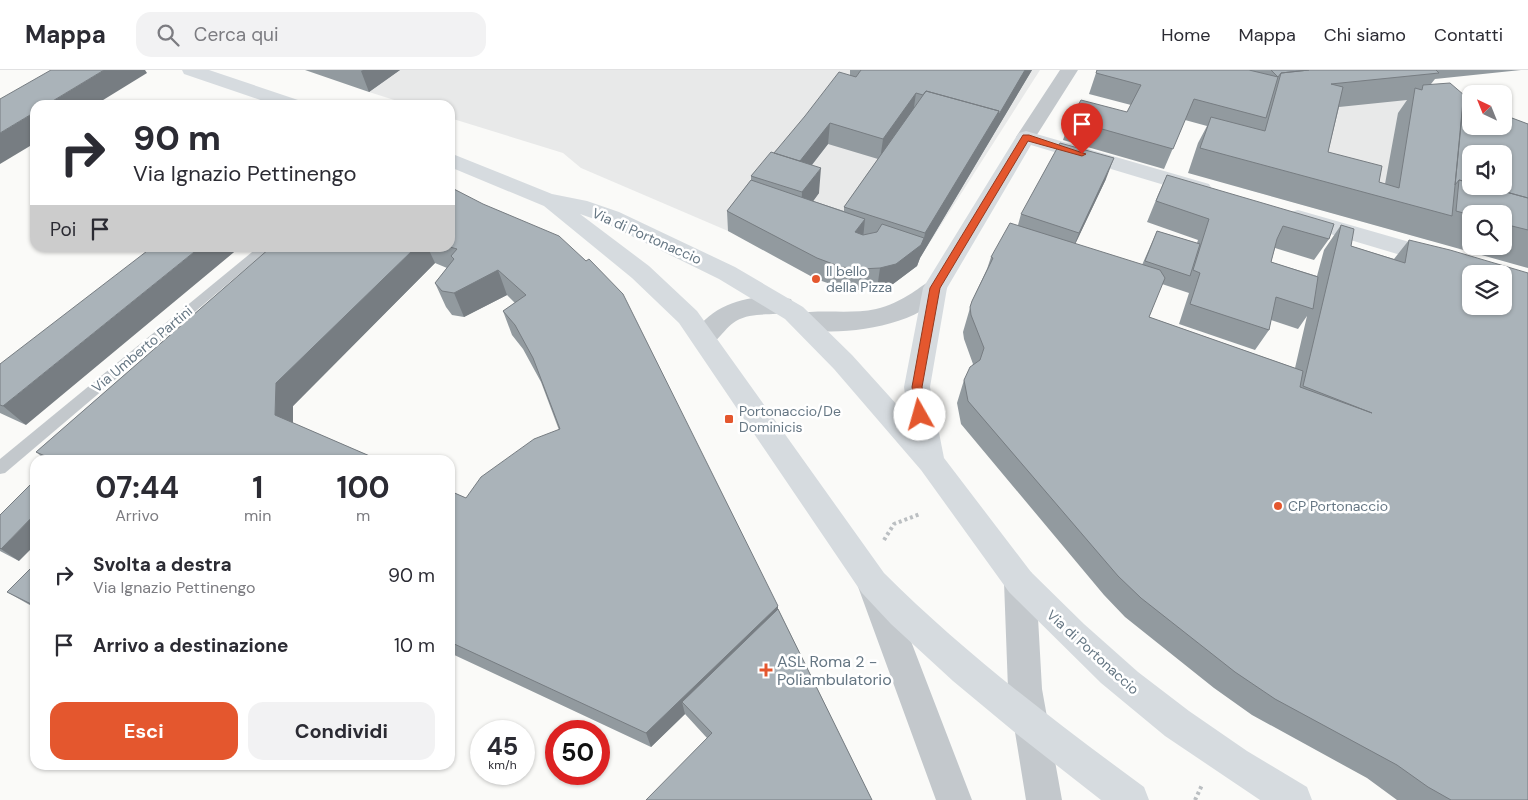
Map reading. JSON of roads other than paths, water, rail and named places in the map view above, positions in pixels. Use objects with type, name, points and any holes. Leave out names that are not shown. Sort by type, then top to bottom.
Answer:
[{"type":"main road","points":[[191,70],[279,100]]},
{"type":"main road","points":[[931,462],[917,387],[935,288],[1026,137],[1216,193]]},
{"type":"main road","name":"Via di Portonaccio","points":[[455,161],[547,200],[586,208],[626,223],[727,273],[782,305],[804,321],[879,400],[931,462],[1020,582],[1064,626],[1140,694],[1178,724],[1251,775],[1294,800]]},
{"type":"main road","points":[[547,200],[628,261],[666,294],[704,338],[872,583],[943,653],[997,698],[1130,800]]},
{"type":"main road","points":[[1283,212],[1462,265]]},
{"type":"street","points":[[1026,137],[1069,70]]},
{"type":"street","points":[[804,321],[858,322],[881,317],[913,305],[935,288]]},
{"type":"street","points":[[704,338],[713,324],[723,316],[734,311],[754,306],[782,305]]},
{"type":"street","points":[[1020,582],[1021,642],[1025,689],[1044,800]]},
{"type":"street","points":[[872,583],[954,800]]},
{"type":"lane","name":"Via Umberto Partini","points":[[0,468],[259,252]]},
{"type":"place","name":"Il bello della Pizza","points":[[816,279]]},
{"type":"place","name":"Portonaccio/De Dominicis","points":[[729,419]]},
{"type":"place","name":"CP Portonaccio","points":[[1278,506]]},
{"type":"place","name":"ASL Roma 2 - Poliambulatorio","points":[[766,670]]}]
